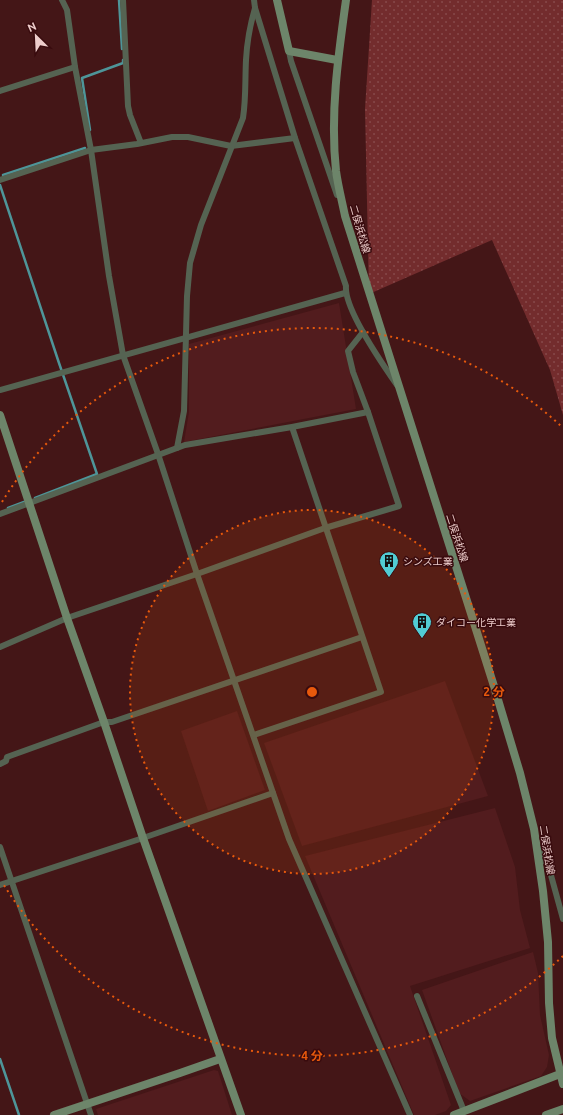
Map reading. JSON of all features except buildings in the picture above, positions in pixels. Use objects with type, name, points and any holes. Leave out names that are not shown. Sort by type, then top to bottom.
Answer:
[{"type":"main road","points":[[277,0],[289,51],[337,60]]},
{"type":"main road","name":"二俣浜松線","points":[[346,0],[337,60],[334,117],[336,164],[345,216],[496,690],[534,829],[543,891],[548,942],[549,1010],[552,1038],[563,1084]]},
{"type":"main road","points":[[0,415],[67,618],[220,1059],[241,1115]]},
{"type":"main road","points":[[54,1115],[220,1059]]},
{"type":"main road","points":[[454,1115],[560,1074]]},
{"type":"main road","points":[[546,1115],[563,1109]]},
{"type":"street","points":[[62,0],[67,10],[75,67],[91,150],[109,276],[123,355],[158,454],[197,574],[296,856],[344,962],[410,1115]]},
{"type":"street","points":[[123,0],[128,106],[130,116],[141,143]]},
{"type":"street","points":[[254,0],[255,8],[295,138],[346,286],[345,293],[363,332],[400,389]]},
{"type":"street","points":[[177,448],[184,412],[190,263],[201,226],[243,118],[246,102],[246,58],[250,28],[255,8]]},
{"type":"street","points":[[289,51],[345,216]]},
{"type":"street","points":[[0,91],[75,67]]},
{"type":"street","points":[[0,180],[91,150],[172,137],[188,137],[231,146],[295,138]]},
{"type":"street","points":[[0,390],[345,293]]},
{"type":"street","points":[[0,647],[67,618],[197,574],[325,528],[399,506],[353,372],[348,351],[363,332]]},
{"type":"street","points":[[0,514],[185,445],[292,428],[368,412]]},
{"type":"street","points":[[254,735],[381,692],[292,428]]},
{"type":"street","points":[[0,764],[6,762],[6,757],[104,722],[112,722],[362,637]]},
{"type":"street","points":[[0,885],[273,793]]},
{"type":"street","points":[[537,846],[549,868],[563,919]]},
{"type":"street","points":[[0,847],[91,1115]]},
{"type":"street","points":[[417,996],[464,1111]]},
{"type":"shaded area","points":[[372,0],[563,0],[563,415],[550,370],[492,240],[369,294],[365,109]]},
{"type":"shaded area","points":[[339,303],[356,409],[184,442],[189,412],[189,344]]},
{"type":"shaded area","points":[[445,681],[488,796],[302,846],[264,743]]},
{"type":"shaded area","points":[[237,711],[265,790],[208,811],[181,731]]},
{"type":"shaded area","points":[[495,808],[515,867],[520,910],[530,948],[410,986],[451,1105],[446,1111],[435,1115],[414,1115],[305,856]]},
{"type":"shaded area","points":[[533,952],[538,973],[540,1015],[549,1055],[547,1067],[541,1076],[470,1101],[459,1093],[422,990]]},
{"type":"shaded area","points":[[214,1070],[218,1071],[232,1115],[98,1115],[96,1109]]},
{"type":"waterway","points":[[119,0],[122,49]]},
{"type":"waterway","points":[[90,130],[82,78],[123,63],[123,60]]},
{"type":"waterway","points":[[3,175],[85,148]]},
{"type":"waterway","points":[[0,185],[97,474],[35,498]]},
{"type":"waterway","points":[[8,508],[24,502]]},
{"type":"waterway","points":[[0,1059],[19,1115]]},
{"type":"place","name":"シンズ工業","points":[[389,578]]},
{"type":"place","name":"ダイコー化学工業","points":[[422,639]]}]
